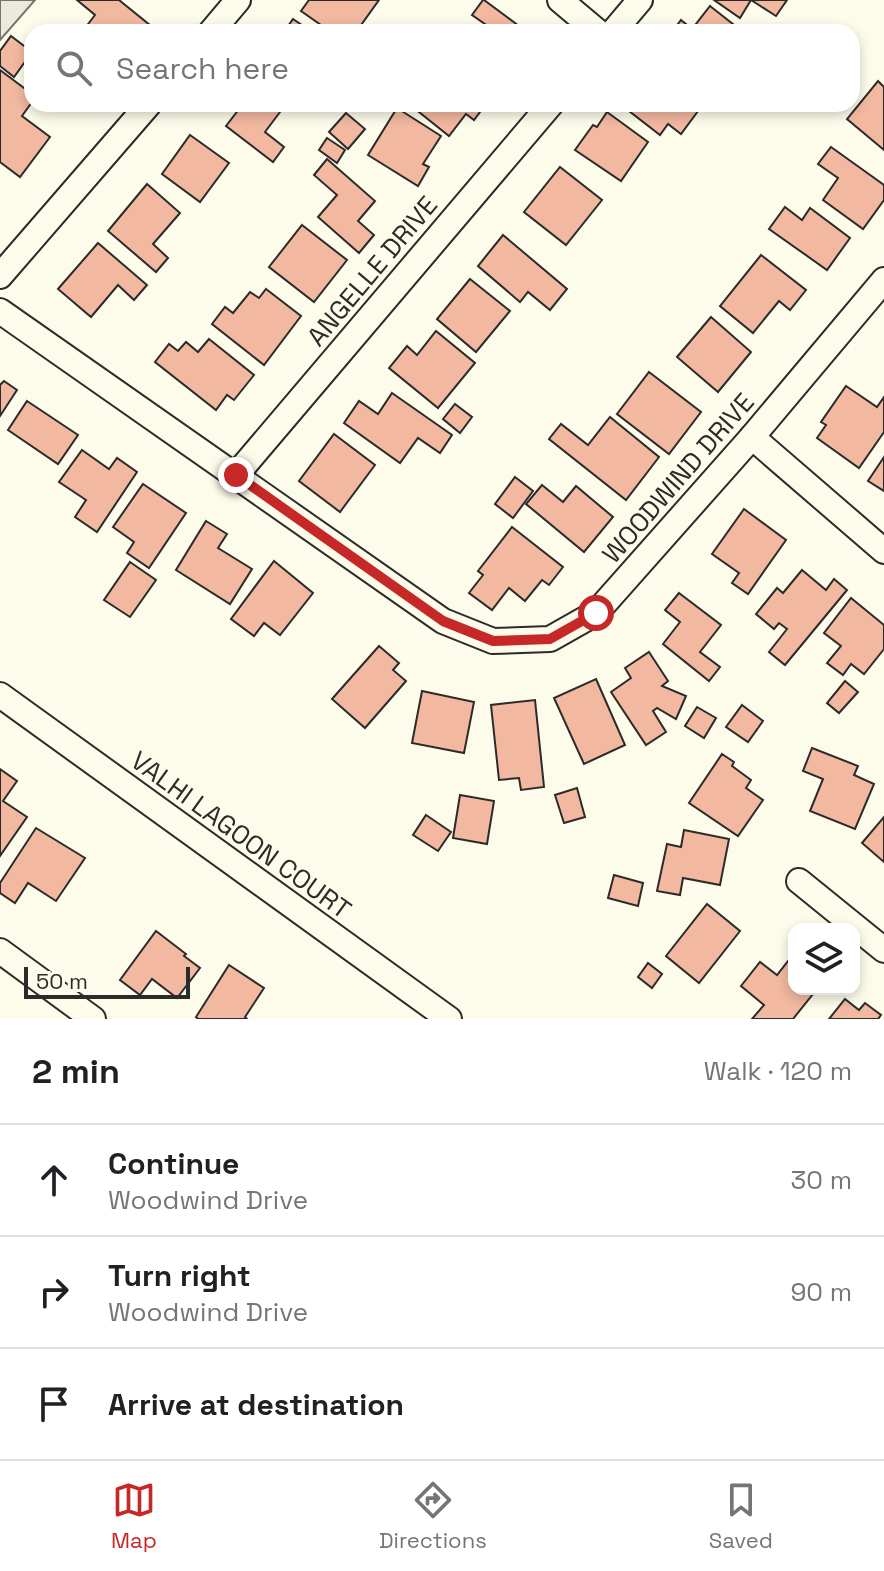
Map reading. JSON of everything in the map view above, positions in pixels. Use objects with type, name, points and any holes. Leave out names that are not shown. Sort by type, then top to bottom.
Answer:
[{"type":"street","points":[[218,24],[238,0]]},
{"type":"street","points":[[560,0],[588,24]]},
{"type":"street","points":[[620,24],[640,0]]},
{"type":"street","points":[[0,276],[142,112]]},
{"type":"street","name":"ANGELLE DRIVE","points":[[236,475],[544,112]]},
{"type":"street","name":"WOODWIND DRIVE","points":[[0,311],[443,621],[493,641],[550,639],[596,613],[752,437],[884,280]]},
{"type":"street","points":[[752,437],[884,551]]},
{"type":"street","name":"VALHI LAGOON COURT","points":[[0,695],[449,1019]]},
{"type":"street","points":[[799,881],[884,950]]},
{"type":"street","points":[[0,951],[93,1019]]},
{"type":"shaded area","points":[[0,0],[35,0],[0,40]]},
{"type":"building","points":[[77,0],[119,0],[149,24],[88,24],[95,15]]},
{"type":"building","points":[[309,0],[379,0],[362,24],[320,24],[301,11]]},
{"type":"building","points":[[483,0],[516,24],[485,24],[472,15]]},
{"type":"building","points":[[714,0],[751,0],[740,18]]},
{"type":"building","points":[[751,0],[787,0],[776,16]]},
{"type":"building","points":[[710,6],[733,24],[696,24]]},
{"type":"building","points":[[11,36],[24,46],[24,63],[14,77],[0,66],[0,51]]},
{"type":"building","points":[[0,70],[24,88],[25,112],[22,116],[50,137],[20,177],[0,162]]},
{"type":"building","points":[[878,81],[884,87],[884,150],[847,119],[853,112],[860,112],[860,103]]},
{"type":"building","points":[[237,112],[280,112],[265,132],[284,147],[273,162],[226,126]]},
{"type":"building","points":[[395,112],[403,112],[441,136],[423,164],[429,167],[418,186],[368,155]]},
{"type":"building","points":[[419,112],[480,112],[474,120],[466,114],[449,136]]},
{"type":"building","points":[[607,112],[648,142],[621,181],[575,150]]},
{"type":"building","points":[[630,112],[697,112],[681,134],[668,124],[660,135]]},
{"type":"building","points":[[346,113],[365,129],[348,149],[329,132]]},
{"type":"building","points":[[190,135],[229,163],[200,202],[162,174]]},
{"type":"building","points":[[327,138],[345,150],[337,163],[319,150]]},
{"type":"building","points":[[831,147],[884,185],[884,200],[863,229],[823,200],[838,178],[818,164]]},
{"type":"building","points":[[327,159],[375,201],[358,221],[374,235],[359,253],[318,217],[337,195],[314,175]]},
{"type":"building","points":[[560,167],[602,200],[566,245],[524,212]]},
{"type":"building","points":[[147,184],[180,213],[153,244],[168,258],[156,272],[108,231]]},
{"type":"building","points":[[785,207],[802,220],[810,208],[850,238],[827,270],[769,229]]},
{"type":"building","points":[[302,225],[347,260],[314,302],[269,267]]},
{"type":"building","points":[[503,235],[567,289],[550,310],[528,292],[520,302],[478,266]]},
{"type":"building","points":[[98,243],[147,285],[134,300],[118,285],[91,317],[58,289]]},
{"type":"building","points":[[761,255],[806,290],[790,310],[779,301],[753,333],[720,306]]},
{"type":"building","points":[[470,279],[510,311],[476,352],[437,319]]},
{"type":"building","points":[[266,289],[301,316],[264,365],[212,324],[225,307],[233,313],[250,292],[259,298]]},
{"type":"building","points":[[711,317],[751,352],[718,392],[677,357]]},
{"type":"building","points":[[436,331],[475,363],[438,408],[389,368],[407,346],[417,355]]},
{"type":"building","points":[[209,339],[254,375],[234,400],[227,395],[216,410],[155,362],[169,344],[178,351],[186,342],[198,352]]},
{"type":"building","points":[[649,372],[701,412],[669,454],[617,414]]},
{"type":"building","points":[[4,381],[17,390],[0,416],[0,385]]},
{"type":"building","points":[[846,386],[877,407],[884,397],[884,432],[859,468],[817,438],[826,425],[821,422]]},
{"type":"building","points":[[392,393],[452,435],[440,453],[418,438],[400,463],[344,423],[359,401],[378,414]]},
{"type":"building","points":[[27,401],[78,435],[58,464],[8,430]]},
{"type":"building","points":[[455,404],[472,417],[460,433],[443,419]]},
{"type":"building","points":[[610,417],[659,457],[626,500],[549,439],[561,424],[588,445]]},
{"type":"building","points":[[334,434],[375,465],[340,512],[299,481]]},
{"type":"building","points":[[82,450],[109,469],[117,458],[137,472],[97,532],[75,517],[86,500],[59,482]]},
{"type":"building","points":[[884,457],[884,491],[868,481]]},
{"type":"building","points":[[515,477],[533,491],[513,518],[495,504]]},
{"type":"building","points":[[143,484],[186,513],[149,568],[127,553],[134,542],[113,527]]},
{"type":"building","points":[[542,485],[563,502],[576,486],[613,517],[584,552],[526,504]]},
{"type":"building","points":[[744,509],[786,540],[748,594],[732,583],[739,573],[712,554]]},
{"type":"building","points":[[206,521],[227,534],[218,548],[252,569],[230,604],[176,570]]},
{"type":"building","points":[[512,527],[563,567],[549,585],[542,580],[525,601],[509,588],[492,610],[469,593],[483,575],[478,571]]},
{"type":"building","points":[[274,561],[313,593],[280,635],[264,623],[254,636],[231,619]]},
{"type":"building","points":[[130,562],[156,580],[130,617],[104,600]]},
{"type":"building","points":[[802,570],[826,590],[834,579],[847,590],[785,665],[769,652],[787,629],[779,623],[774,629],[756,614],[777,588],[783,593]]},
{"type":"building","points":[[679,593],[721,625],[700,652],[720,667],[709,681],[663,644],[680,622],[665,610]]},
{"type":"building","points":[[851,598],[884,625],[884,649],[864,674],[851,664],[843,675],[827,663],[841,646],[824,633]]},
{"type":"building","points":[[379,646],[399,663],[393,670],[406,681],[365,728],[332,699]]},
{"type":"building","points":[[649,652],[668,681],[662,686],[686,696],[676,719],[657,708],[653,711],[666,732],[646,745],[611,692],[631,678],[625,668]]},
{"type":"building","points":[[596,679],[625,745],[584,764],[554,698]]},
{"type":"building","points":[[845,681],[858,692],[839,713],[827,703]]},
{"type":"building","points":[[422,691],[474,702],[464,753],[412,743]]},
{"type":"building","points":[[535,700],[544,787],[521,790],[519,778],[499,780],[491,705]]},
{"type":"building","points":[[742,705],[763,721],[748,742],[726,727]]},
{"type":"building","points":[[697,707],[716,718],[704,738],[685,726]]},
{"type":"building","points":[[812,748],[858,766],[854,775],[874,784],[855,829],[810,811],[823,779],[803,771]]},
{"type":"building","points":[[722,754],[751,780],[746,788],[763,800],[738,836],[689,803]]},
{"type":"building","points":[[0,769],[17,781],[3,801],[27,817],[0,856]]},
{"type":"building","points":[[577,788],[585,817],[564,823],[555,795]]},
{"type":"building","points":[[460,795],[494,801],[487,844],[453,838]]},
{"type":"building","points":[[426,815],[451,832],[438,851],[413,835]]},
{"type":"building","points":[[884,817],[884,862],[862,843]]},
{"type":"building","points":[[36,828],[85,858],[56,901],[28,883],[15,903],[0,893],[0,883]]},
{"type":"building","points":[[684,830],[729,839],[720,885],[683,878],[680,895],[657,891],[667,844],[681,847]]},
{"type":"building","points":[[614,875],[643,883],[638,906],[608,898]]},
{"type":"building","points":[[707,904],[740,931],[699,983],[666,956]]},
{"type":"building","points":[[156,931],[200,968],[177,998],[152,979],[140,995],[120,980]]},
{"type":"building","points":[[788,961],[788,995],[812,995],[793,1019],[752,1019],[764,1005],[741,986],[760,962],[777,975]]},
{"type":"building","points":[[648,963],[662,974],[652,988],[638,977]]},
{"type":"building","points":[[229,965],[264,988],[245,1017],[247,1019],[198,1019],[196,1017]]},
{"type":"building","points":[[845,999],[859,1010],[865,1003],[881,1015],[878,1019],[829,1019]]},
{"type":"route","points":[[236,475],[443,621],[493,641],[550,639],[596,613]]}]
